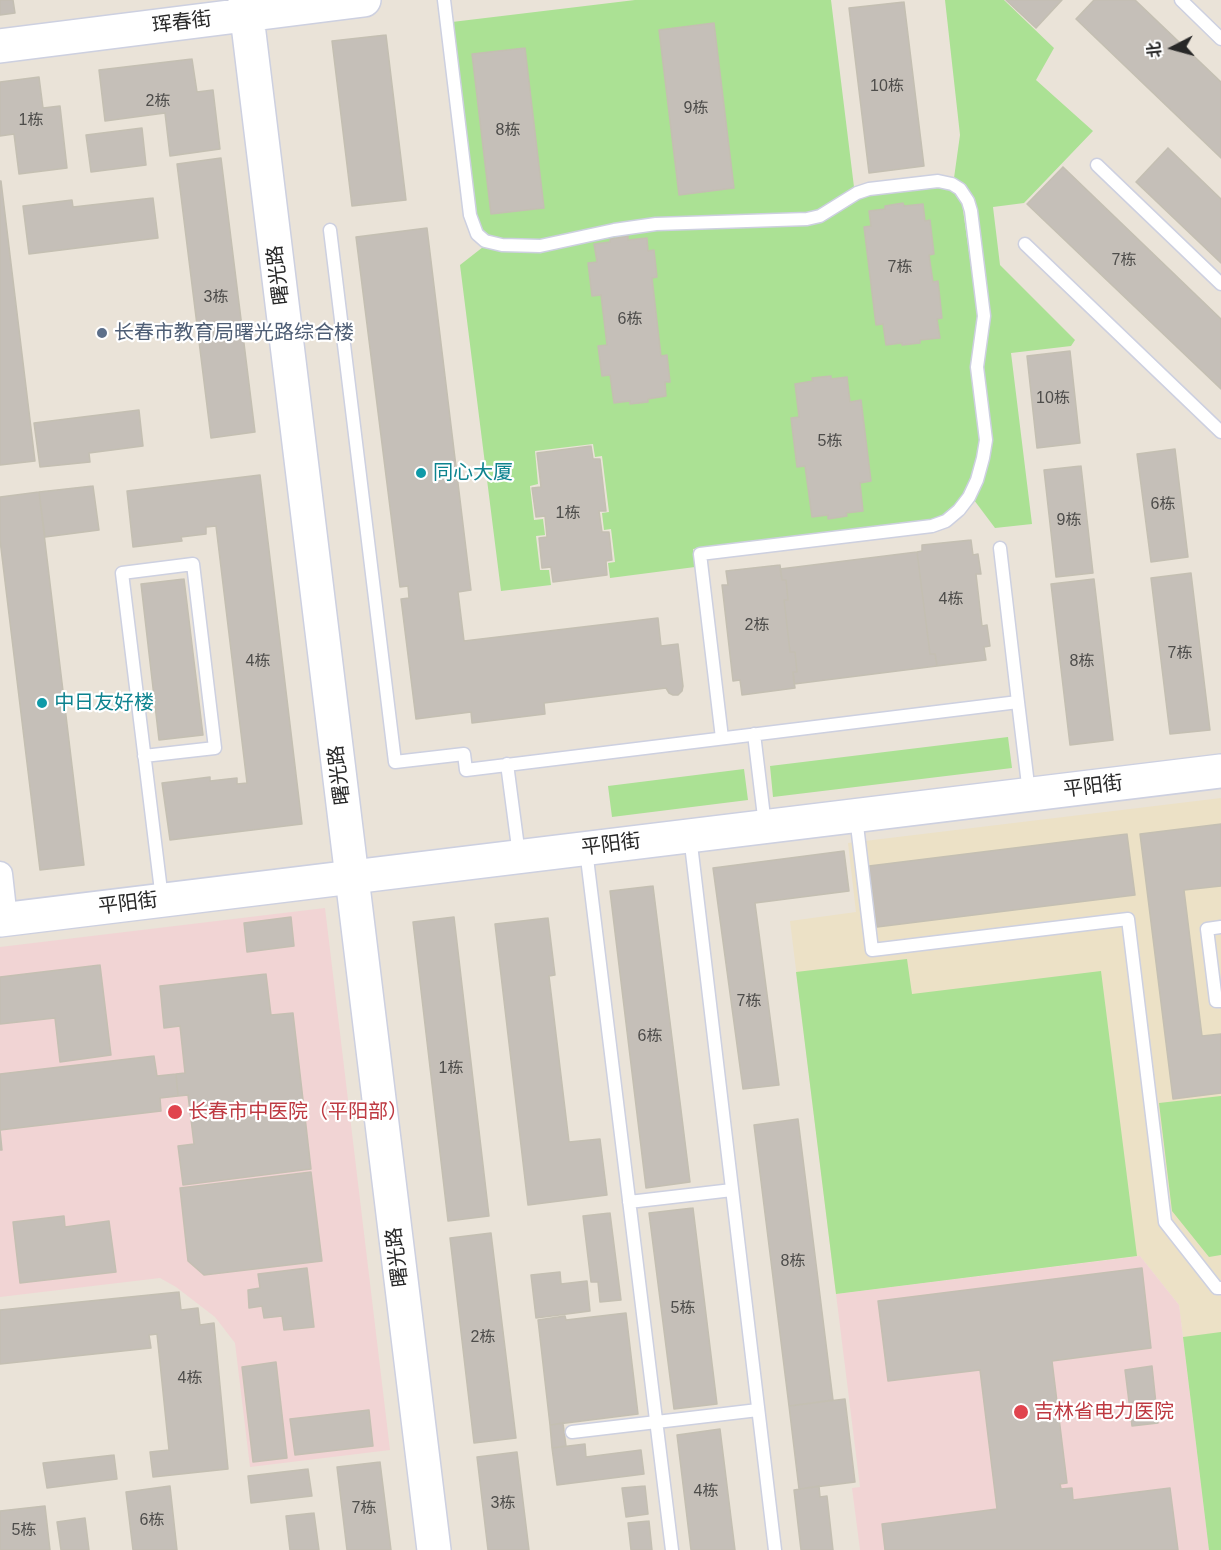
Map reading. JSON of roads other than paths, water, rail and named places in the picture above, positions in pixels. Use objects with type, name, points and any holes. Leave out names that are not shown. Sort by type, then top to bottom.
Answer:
[{"type":"street","name":"珲春街","points":[[0,46],[246,7],[363,0]]},
{"type":"street","name":"曙光路","points":[[246,7],[434,1550]]},
{"type":"street","name":"平阳街","points":[[3,919],[1221,771]]},
{"type":"street","points":[[0,874],[3,919]]},
{"type":"lane","points":[[444,0],[470,215],[477,234],[485,242],[540,246],[614,230],[656,224],[807,219],[820,216],[856,193],[869,189],[939,182],[952,184],[960,189],[968,201],[984,316],[977,367],[986,440],[977,480],[959,510],[946,521],[932,526],[700,554],[722,738]]},
{"type":"lane","points":[[1181,0],[1221,39]]},
{"type":"lane","points":[[1097,165],[1221,284]]},
{"type":"lane","points":[[330,230],[395,762],[464,754],[466,770],[1018,702]]},
{"type":"lane","points":[[1025,244],[1221,432]]},
{"type":"lane","points":[[1000,548],[1030,794]]},
{"type":"lane","points":[[144,756],[215,748],[193,564],[122,573],[144,756],[162,900]]},
{"type":"lane","points":[[753,734],[765,827]]},
{"type":"lane","points":[[507,764],[519,856]]},
{"type":"lane","points":[[856,815],[872,950],[1128,919],[1165,1222],[1217,1288],[1221,1288]]},
{"type":"lane","points":[[690,836],[775,1550]]},
{"type":"lane","points":[[586,848],[672,1550]]},
{"type":"lane","points":[[1221,927],[1207,928],[1216,1001],[1221,1000]]},
{"type":"lane","points":[[629,1202],[732,1190]]},
{"type":"lane","points":[[572,1432],[758,1410]]},
{"type":"place","name":"长春市教育局曙光路综合楼","points":[[102,333]]},
{"type":"place","name":"同心大厦","points":[[421,473]]},
{"type":"place","name":"中日友好楼","points":[[42,703]]},
{"type":"place","name":"长春市中医院（平阳部）","points":[[175,1112]]},
{"type":"place","name":"吉林省电力医院","points":[[1021,1412]]}]
